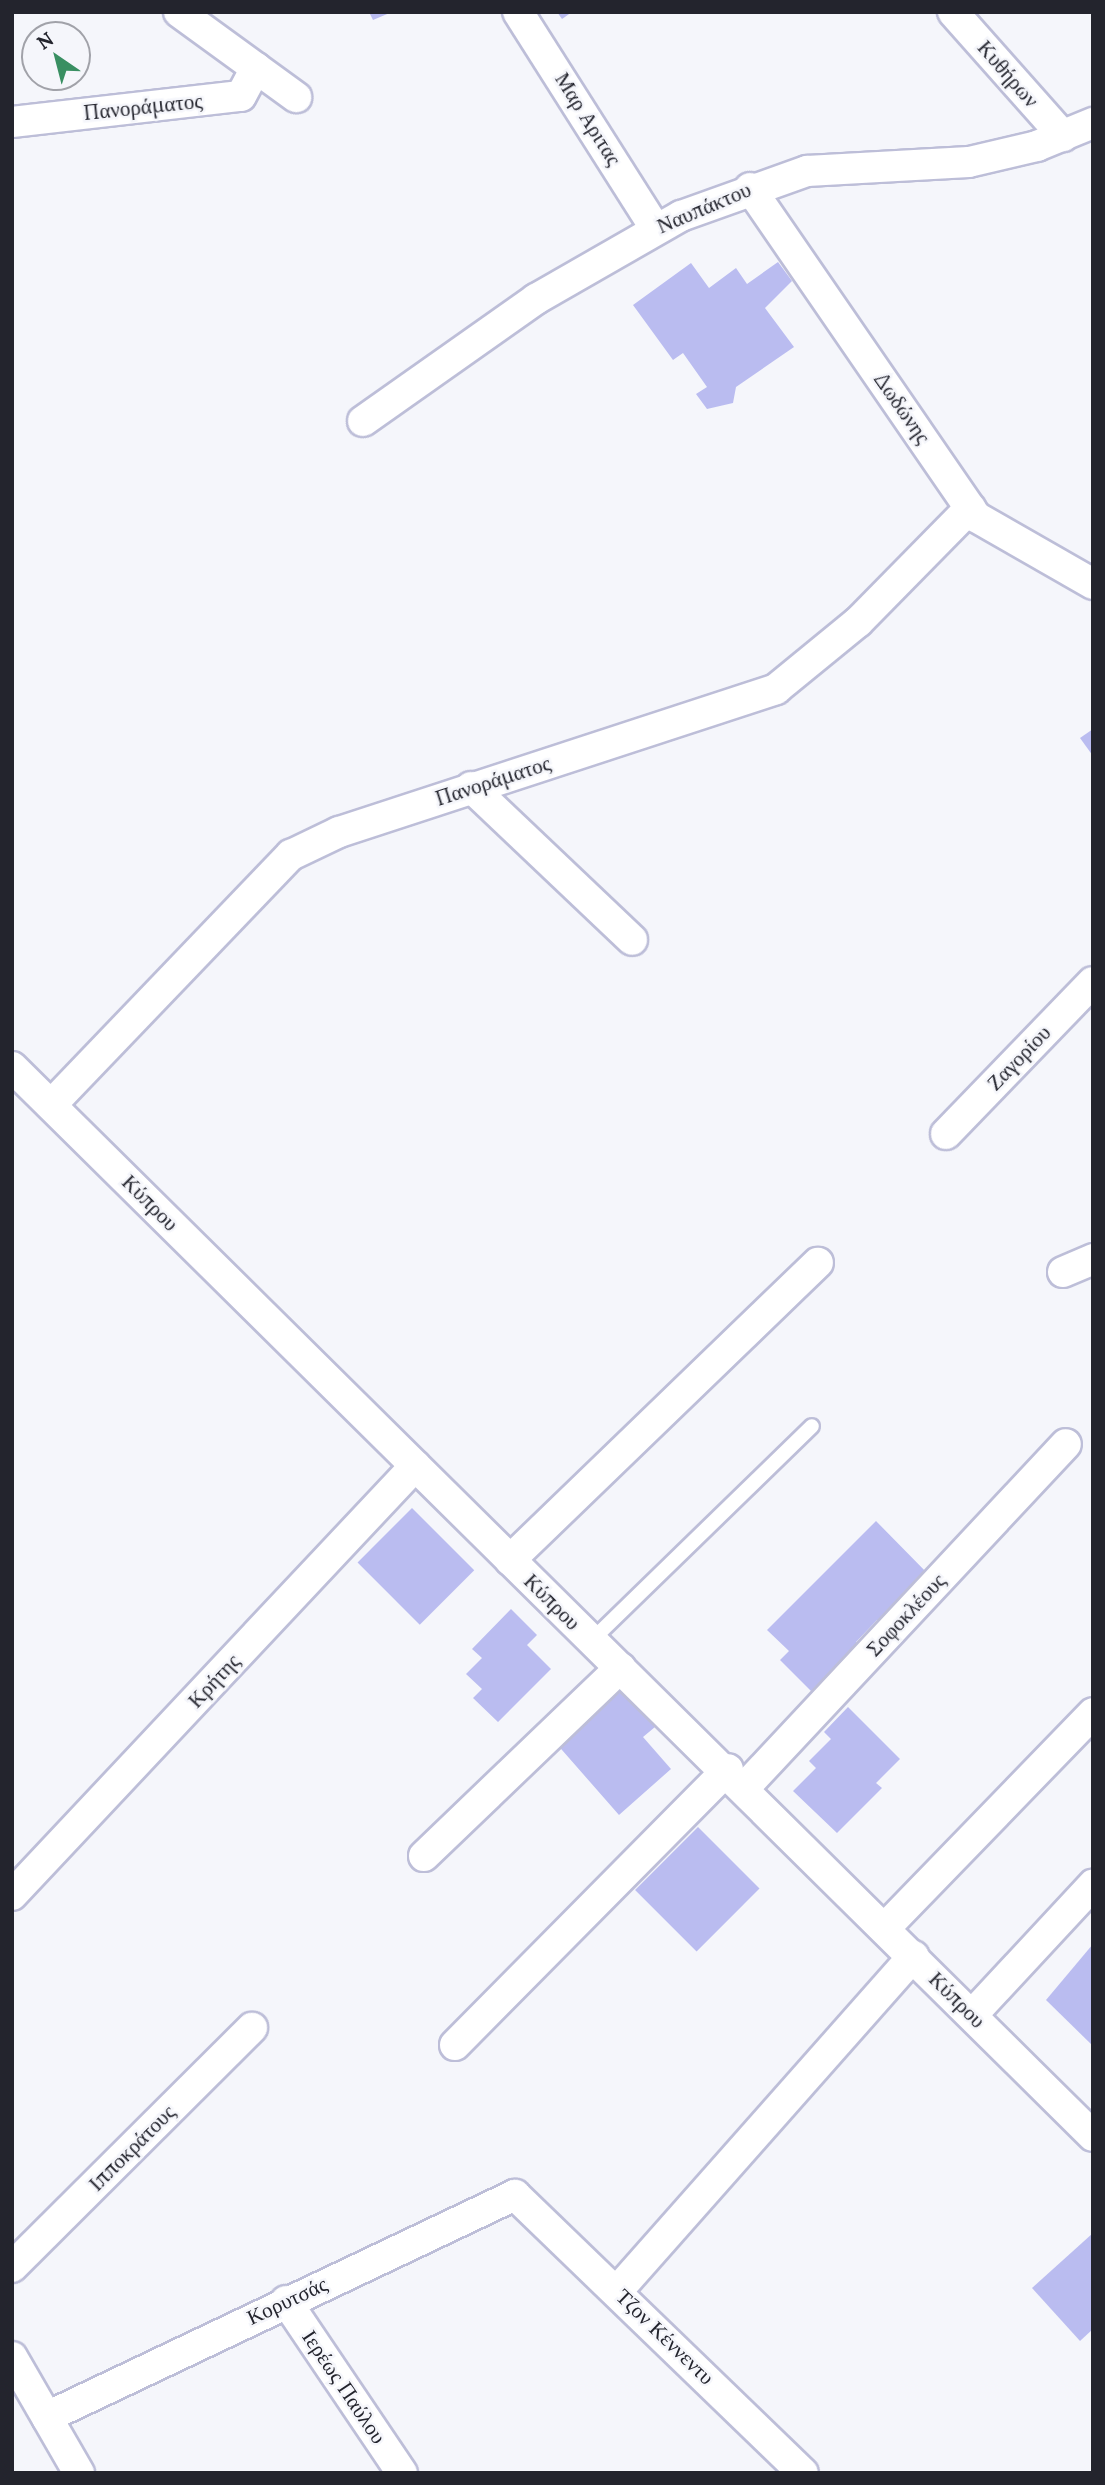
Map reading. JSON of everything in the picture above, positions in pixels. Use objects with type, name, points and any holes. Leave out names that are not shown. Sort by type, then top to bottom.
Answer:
[{"type":"street","points":[[179,12],[296,97]]},
{"type":"street","name":"Μαρ Αριτας","points":[[518,12],[655,228]]},
{"type":"street","name":"Κυθήρων","points":[[953,12],[1063,136]]},
{"type":"street","name":"Πανοράματος","points":[[12,122],[241,96],[256,68]]},
{"type":"street","name":"Ναυπάκτου","points":[[363,421],[536,299],[655,228],[750,188],[807,171],[969,162],[1063,136],[1093,123]]},
{"type":"street","name":"Δωδώνης","points":[[750,188],[982,523],[1093,584]]},
{"type":"street","name":"Πανοράματος","points":[[51,1105],[278,865],[317,840],[471,787],[776,689],[858,622],[970,508]]},
{"type":"street","points":[[471,787],[632,940]]},
{"type":"street","name":"Ζαγορίου","points":[[946,1134],[1093,982]]},
{"type":"street","name":"Κύπρου","points":[[12,1067],[591,1641],[737,1778],[1093,2136]]},
{"type":"street","points":[[1063,1272],[1093,1259]]},
{"type":"street","points":[[510,1560],[818,1263]]},
{"type":"street","name":"Σοφοκλέους","points":[[455,2045],[737,1778],[1066,1444]]},
{"type":"street","name":"Κρήτης","points":[[12,1895],[415,1466]]},
{"type":"street","points":[[424,1856],[620,1668]]},
{"type":"street","points":[[885,1928],[1093,1713]]},
{"type":"street","points":[[972,2015],[1093,1885]]},
{"type":"street","points":[[618,2290],[914,1956]]},
{"type":"street","name":"Ιπποκράτους","points":[[12,2267],[251,2028]]},
{"type":"street","name":"Κορυτσάς","points":[[47,2417],[286,2301],[515,2195],[528,2202]]},
{"type":"street","name":"Τζον Κέννεντυ","points":[[528,2202],[803,2473]]},
{"type":"street","name":"Ιερέως Παύλου","points":[[286,2301],[402,2473]]},
{"type":"street","points":[[12,2357],[79,2473]]},
{"type":"lane","points":[[591,1641],[812,1426]]},
{"type":"building","points":[[369,12],[392,12],[373,20]]},
{"type":"building","points":[[557,12],[572,12],[562,19]]},
{"type":"building","points":[[778,262],[792,281],[765,308],[794,347],[736,387],[733,403],[707,409],[696,394],[707,387],[683,353],[673,360],[633,305],[691,263],[709,288],[736,268],[747,284]]},
{"type":"building","points":[[1093,729],[1093,756],[1080,738]]},
{"type":"building","points":[[412,1508],[474,1570],[420,1625],[358,1562]]},
{"type":"building","points":[[876,1521],[932,1578],[883,1626],[877,1620],[856,1642],[862,1647],[815,1695],[780,1660],[789,1651],[767,1630]]},
{"type":"building","points":[[511,1609],[537,1635],[527,1645],[551,1669],[498,1722],[473,1698],[482,1689],[466,1674],[482,1658],[472,1649]]},
{"type":"building","points":[[619,1686],[655,1727],[643,1737],[671,1769],[619,1815],[555,1742]]},
{"type":"building","points":[[848,1707],[900,1759],[876,1783],[882,1788],[837,1833],[793,1791],[816,1768],[809,1761],[831,1739],[824,1732]]},
{"type":"building","points":[[698,1827],[760,1889],[697,1951],[635,1890]]},
{"type":"building","points":[[1093,1944],[1093,2046],[1046,2000]]},
{"type":"building","points":[[1093,2233],[1093,2329],[1080,2341],[1032,2288]]}]
